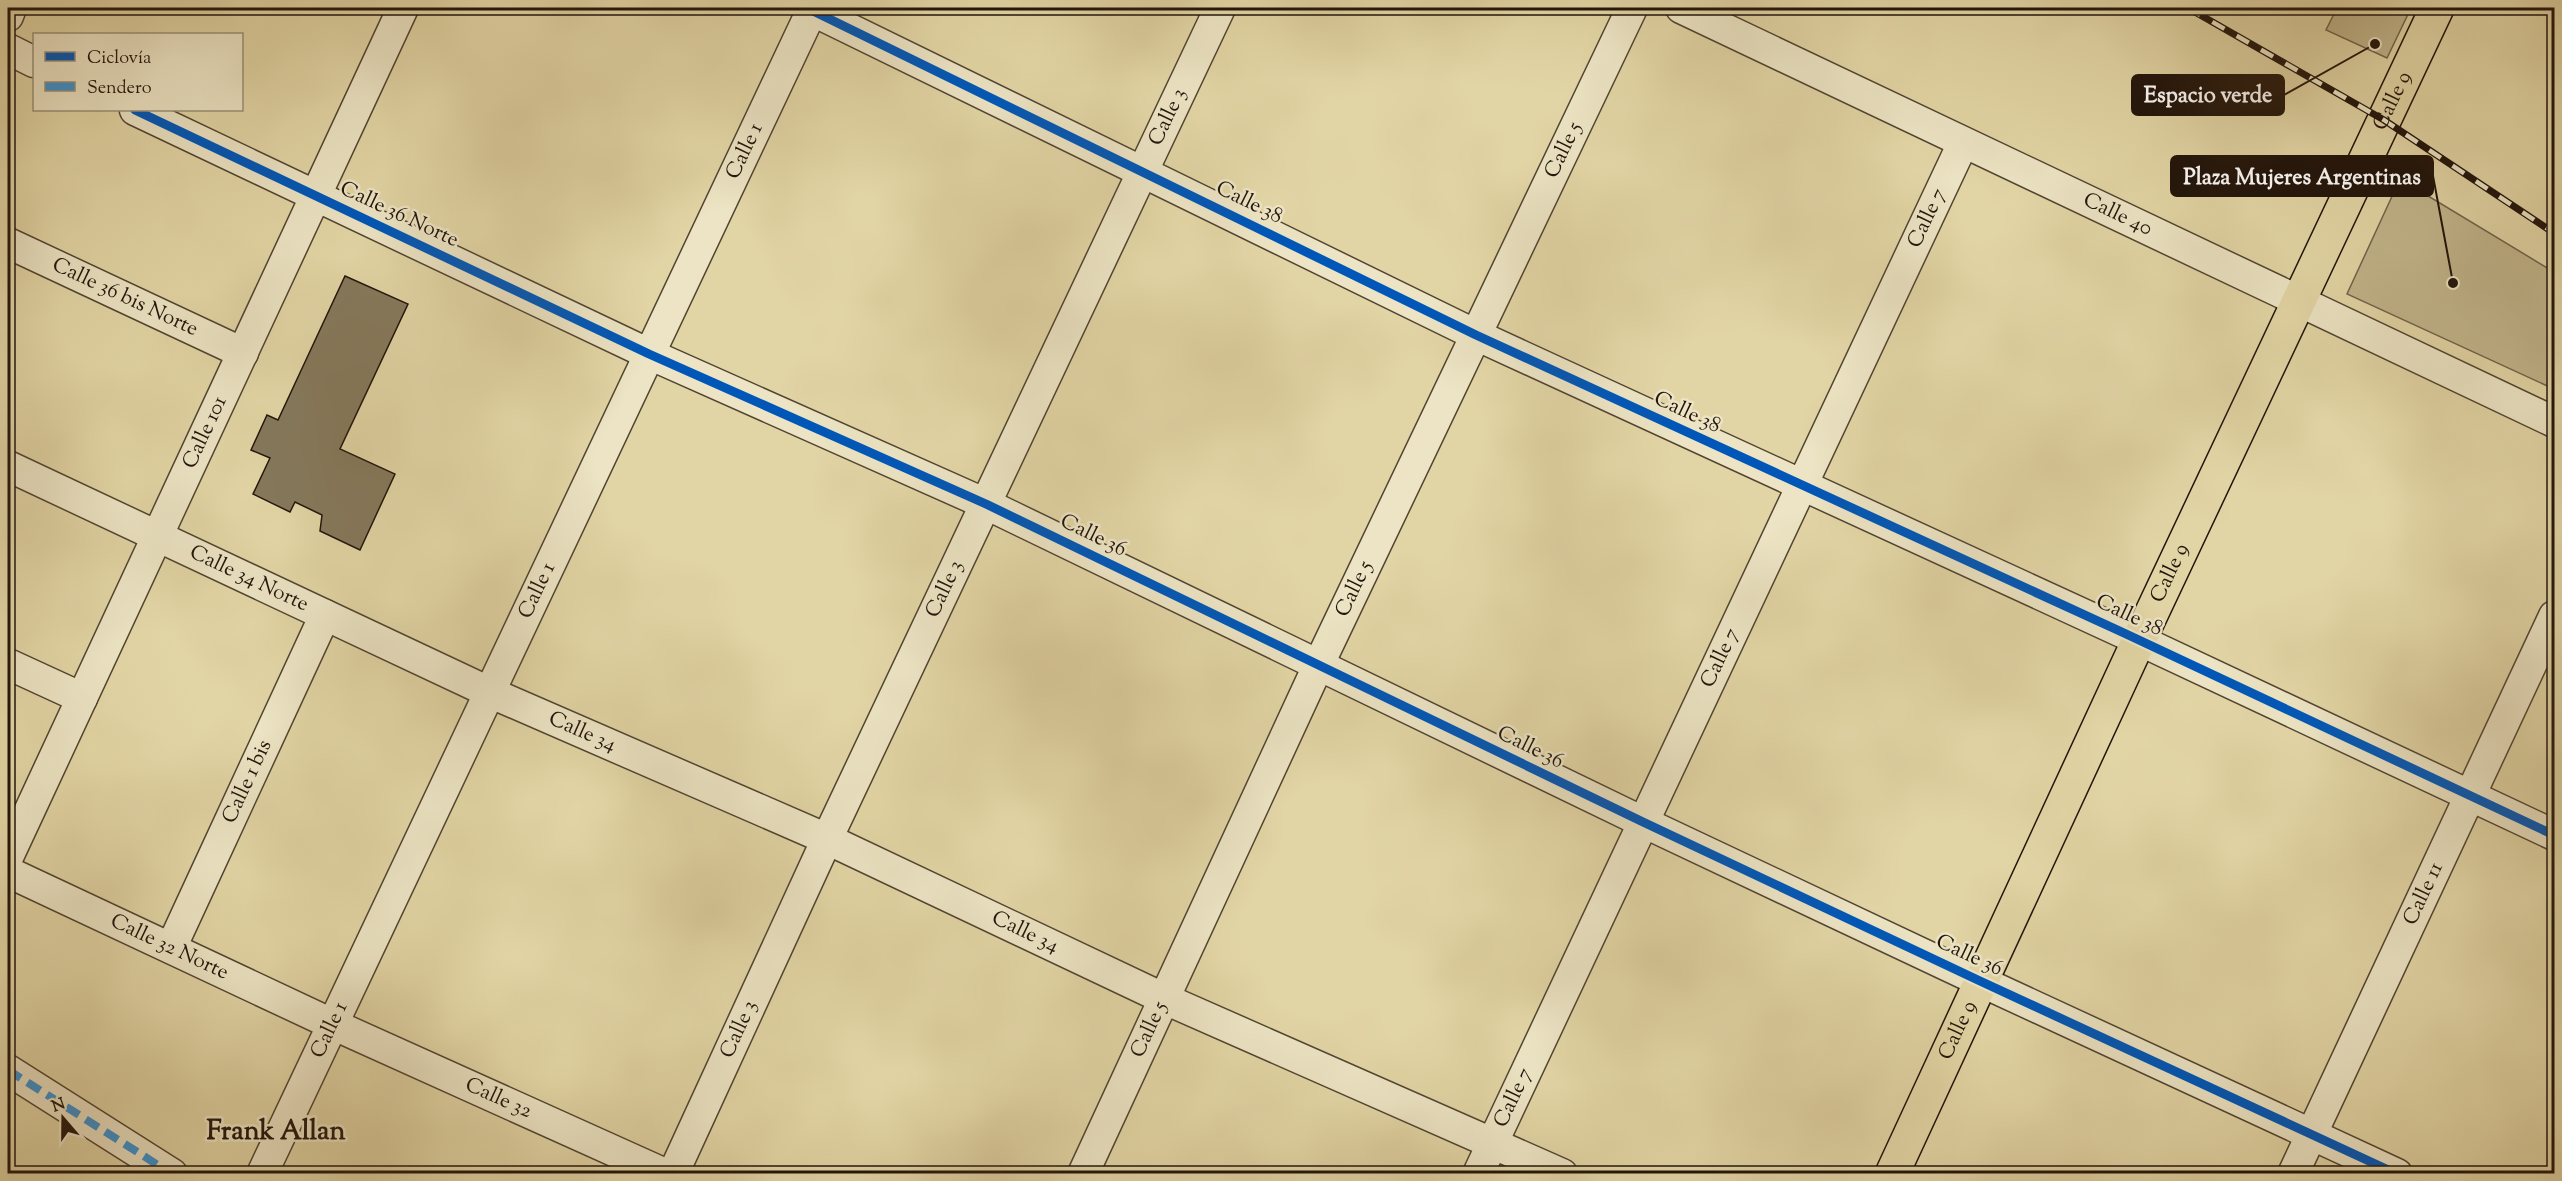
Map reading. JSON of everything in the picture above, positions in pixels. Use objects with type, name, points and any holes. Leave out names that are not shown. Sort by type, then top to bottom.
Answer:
[{"type":"main road","name":"Calle 9","points":[[1892,1173],[2139,640],[2437,8]]},
{"type":"street","points":[[8,16],[11,8]]},
{"type":"street","name":"Calle 101","points":[[8,857],[403,8]]},
{"type":"street","name":"Calle 38","points":[[810,8],[1476,335],[2139,640],[2554,835]]},
{"type":"street","name":"Calle 1","points":[[262,1173],[810,8]]},
{"type":"street","name":"Calle 3","points":[[673,1173],[827,838],[1220,8]]},
{"type":"street","name":"Calle 5","points":[[1083,1173],[1318,666],[1632,8]]},
{"type":"street","name":"Calle 40","points":[[1681,8],[2554,422]]},
{"type":"street","points":[[8,49],[33,62]]},
{"type":"street","name":"Calle 36 Norte","points":[[137,111],[649,354]]},
{"type":"street","name":"Calle 7","points":[[1478,1173],[1963,143]]},
{"type":"street","name":"Calle 36 bis Norte","points":[[8,243],[243,352]]},
{"type":"street","name":"Calle 36","points":[[649,354],[986,504],[1643,822],[1980,981],[2397,1173]]},
{"type":"street","name":"Calle 34 Norte","points":[[8,466],[489,692]]},
{"type":"street","name":"Calle 1 bis","points":[[171,948],[325,615]]},
{"type":"street","name":"Calle 11","points":[[2293,1173],[2554,616]]},
{"type":"street","points":[[8,664],[82,698]]},
{"type":"street","name":"Calle 34","points":[[489,692],[827,838],[1165,999],[1562,1173]]},
{"type":"street","name":"Calle 32 Norte","points":[[8,872],[332,1024]]},
{"type":"street","name":"Calle 32","points":[[332,1024],[665,1173]]},
{"type":"street","points":[[8,1070],[172,1173]]},
{"type":"shaded area","points":[[2337,8],[2411,8],[2387,58],[2326,30]]},
{"type":"shaded area","points":[[2400,179],[2554,272],[2554,389],[2347,294]]},
{"type":"building","points":[[345,276],[408,304],[340,449],[395,474],[360,550],[320,531],[322,515],[295,502],[290,512],[253,494],[270,458],[251,450],[267,415],[278,420]]},
{"type":"railway","points":[[2188,8],[2384,120],[2554,233]]},
{"type":"marked path","points":[[8,1070],[172,1174]]},
{"type":"cycle path","points":[[807,8],[1476,335],[2124,633],[2554,835]]},
{"type":"cycle path","points":[[137,111],[649,354],[986,504],[1643,822],[2397,1174]]},
{"type":"place","name":"Espacio verde","points":[[2375,44]]},
{"type":"place","name":"Plaza Mujeres Argentinas","points":[[2453,283]]},
{"type":"district","name":"Frank Allan","points":[[276,1132]]}]
